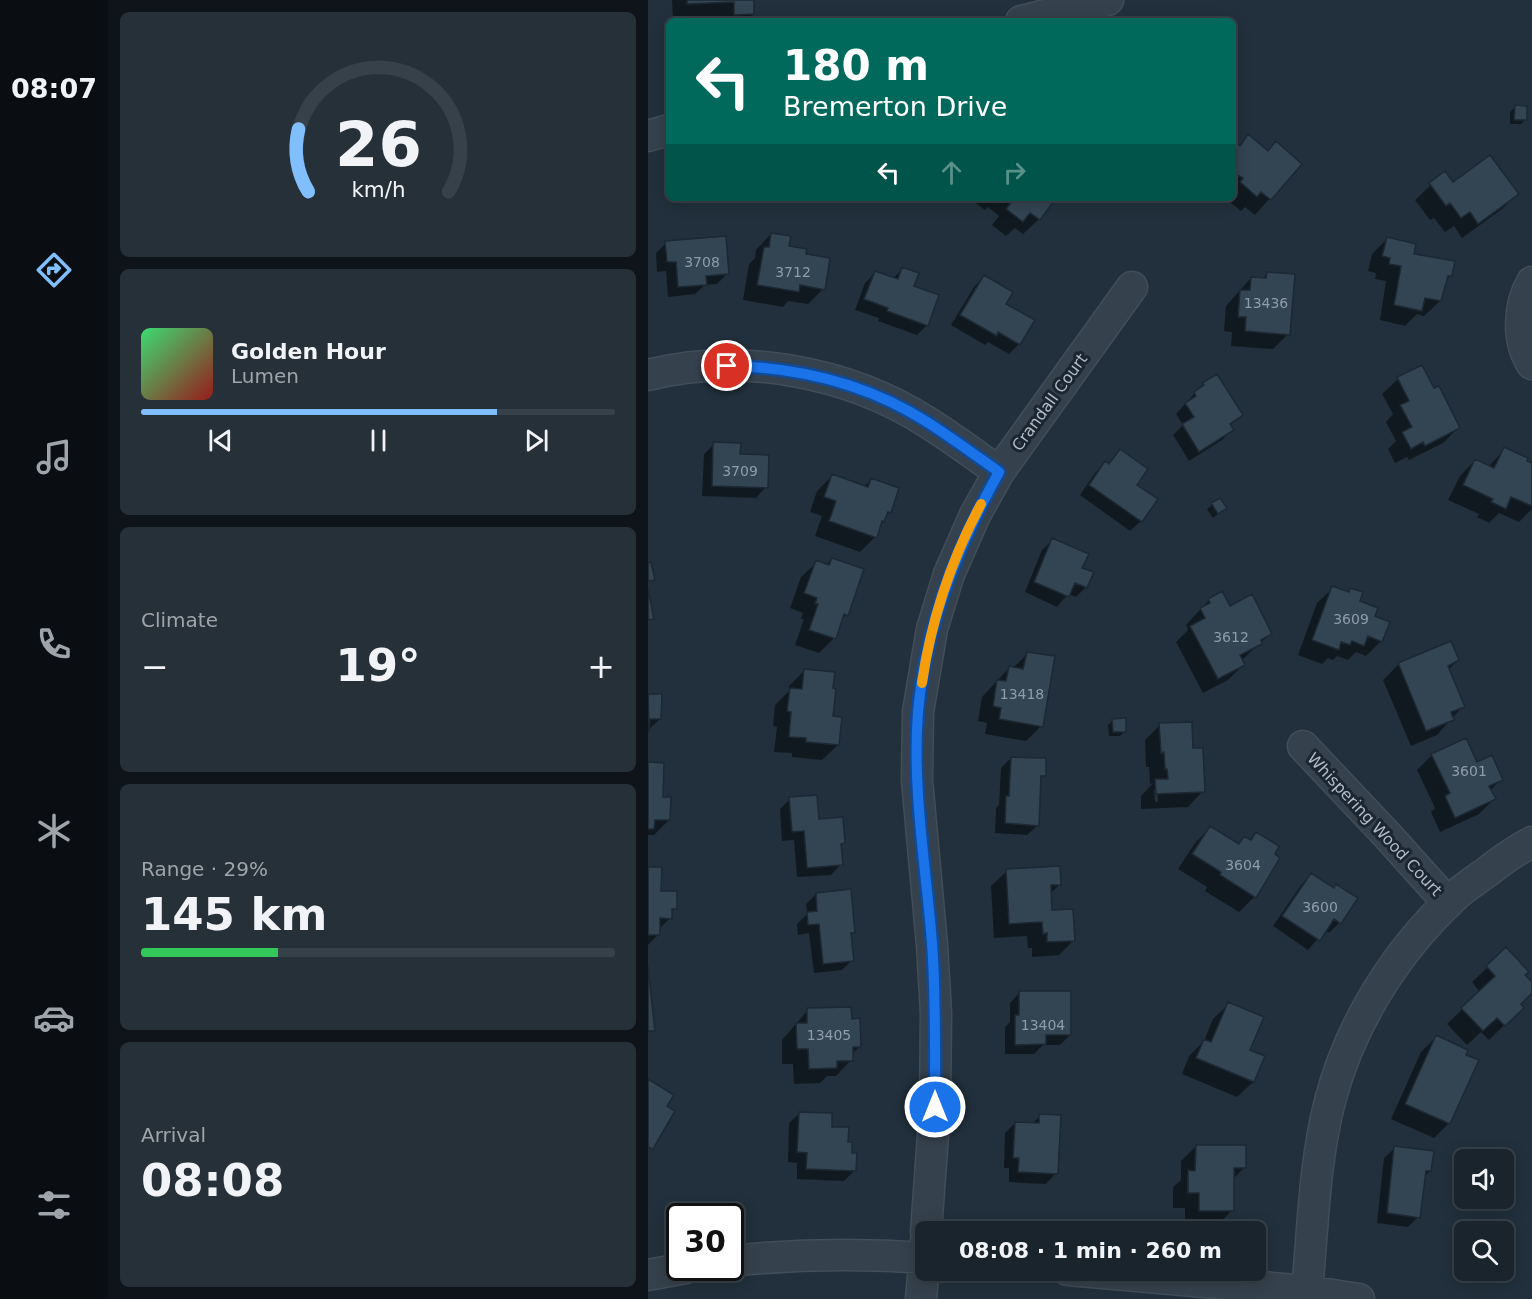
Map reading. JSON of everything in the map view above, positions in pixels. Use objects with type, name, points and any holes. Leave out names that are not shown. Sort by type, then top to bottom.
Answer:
[{"type":"street","points":[[1033,18],[1108,0]]},
{"type":"street","points":[[648,136],[666,131]]},
{"type":"street","points":[[1532,282],[1526,297],[1521,334],[1526,354],[1532,364]]},
{"type":"street","name":"Crandall Court","points":[[927,1221],[935,1107],[936,1013],[917,780],[918,712],[930,639],[949,573],[975,515],[999,472],[1132,287]]},
{"type":"street","points":[[648,375],[711,366],[759,367],[803,373],[845,384],[884,399],[926,421],[999,472]]},
{"type":"street","name":"Whispering Wood Court","points":[[1303,746],[1448,903]]},
{"type":"street","points":[[1307,1291],[1319,1155],[1330,1101],[1352,1038],[1371,1002],[1411,943],[1454,896],[1507,857],[1532,842]]},
{"type":"street","points":[[744,1259],[785,1255],[867,1254],[915,1248]]},
{"type":"street","points":[[648,1275],[666,1272]]},
{"type":"street","name":"Crandall Court","points":[[921,1299],[922,1281]]},
{"type":"street","points":[[1193,1281],[1307,1291],[1359,1299]]},
{"type":"building","points":[[687,0],[754,0],[754,14],[734,15],[734,2],[687,4]]},
{"type":"building","points":[[1515,105],[1527,106],[1527,120],[1514,120]]},
{"type":"building","points":[[1248,134],[1268,151],[1276,141],[1302,164],[1271,200],[1261,192],[1257,197],[1240,182],[1243,178],[1236,174],[1236,146],[1238,144],[1240,146]]},
{"type":"building","points":[[1490,155],[1519,194],[1478,224],[1470,212],[1461,218],[1450,203],[1446,206],[1429,183],[1445,171],[1453,182]]},
{"type":"building","points":[[1012,201],[1054,201],[1040,220],[1030,213],[1023,222],[1006,209]]},
{"type":"building","points":[[771,233],[791,236],[789,246],[807,249],[806,254],[830,258],[825,290],[800,285],[799,292],[757,285],[764,247],[769,247]]},
{"type":"building","points":[[726,236],[729,274],[706,276],[707,285],[678,287],[676,262],[667,262],[665,241]]},
{"type":"building","points":[[1387,237],[1416,244],[1414,254],[1455,261],[1452,276],[1448,276],[1441,301],[1425,298],[1422,311],[1394,305],[1401,266],[1389,264],[1390,258],[1382,256]]},
{"type":"building","points":[[902,267],[919,273],[914,286],[939,295],[928,326],[887,311],[888,308],[864,299],[875,271],[898,279]]},
{"type":"building","points":[[1267,272],[1295,274],[1290,335],[1245,331],[1246,317],[1238,317],[1240,290],[1250,290],[1251,277],[1266,278]]},
{"type":"building","points":[[984,275],[1013,292],[1006,304],[1035,320],[1020,345],[998,332],[997,336],[960,315]]},
{"type":"building","points":[[1422,365],[1434,388],[1439,386],[1460,428],[1425,446],[1423,442],[1411,449],[1402,432],[1412,427],[1400,405],[1409,401],[1397,377]]},
{"type":"building","points":[[1217,374],[1243,415],[1230,424],[1234,430],[1199,452],[1182,424],[1194,417],[1185,403],[1196,396],[1194,392],[1204,385],[1202,383]]},
{"type":"building","points":[[713,442],[741,443],[740,454],[769,455],[768,488],[712,486]]},
{"type":"building","points":[[1504,447],[1528,458],[1527,461],[1532,463],[1532,506],[1511,497],[1506,509],[1491,502],[1493,499],[1463,485],[1475,459],[1494,468]]},
{"type":"building","points":[[1120,449],[1148,469],[1137,485],[1158,499],[1142,522],[1089,485],[1105,461],[1109,464]]},
{"type":"building","points":[[832,474],[868,487],[871,478],[899,488],[891,513],[888,512],[884,522],[882,521],[877,538],[829,521],[836,501],[824,497]]},
{"type":"building","points":[[1220,498],[1227,508],[1218,514],[1211,503]]},
{"type":"building","points":[[1052,538],[1089,554],[1082,568],[1094,572],[1087,588],[1075,583],[1069,597],[1034,582]]},
{"type":"building","points":[[832,558],[864,569],[848,616],[844,614],[836,639],[809,630],[818,604],[815,604],[817,598],[804,593],[816,560],[829,565]]},
{"type":"building","points":[[651,562],[655,580],[648,581],[648,563]]},
{"type":"building","points":[[1332,586],[1349,592],[1350,588],[1363,592],[1360,601],[1378,608],[1375,616],[1390,622],[1382,642],[1368,636],[1364,646],[1352,641],[1350,645],[1341,642],[1339,650],[1312,640]]},
{"type":"building","points":[[648,589],[654,619],[648,620]]},
{"type":"building","points":[[1222,591],[1230,606],[1252,594],[1272,634],[1261,640],[1262,644],[1240,655],[1245,665],[1218,679],[1190,626],[1205,618],[1200,608],[1210,603],[1208,599]]},
{"type":"building","points":[[1451,641],[1459,660],[1448,666],[1465,707],[1451,712],[1454,720],[1426,731],[1398,663]]},
{"type":"building","points":[[1027,652],[1055,656],[1043,727],[999,719],[1001,708],[993,706],[997,680],[1006,681],[1009,666],[1023,669]]},
{"type":"building","points":[[804,669],[835,672],[833,716],[842,717],[839,745],[806,742],[806,738],[789,737],[791,712],[787,711],[790,688],[802,689]]},
{"type":"building","points":[[648,694],[662,694],[661,719],[650,719],[649,732]]},
{"type":"building","points":[[1126,718],[1126,732],[1113,732],[1112,719]]},
{"type":"building","points":[[1192,722],[1193,748],[1203,748],[1205,792],[1156,794],[1155,779],[1168,779],[1164,752],[1161,753],[1159,723]]},
{"type":"building","points":[[1466,738],[1477,762],[1492,755],[1503,780],[1489,786],[1496,799],[1455,818],[1445,796],[1450,793],[1431,754]]},
{"type":"building","points":[[1011,757],[1046,758],[1046,776],[1041,776],[1039,826],[1005,823]]},
{"type":"building","points":[[648,762],[664,763],[663,797],[671,797],[670,820],[655,820],[654,829],[648,829]]},
{"type":"building","points":[[817,795],[819,819],[843,817],[845,843],[841,844],[843,865],[807,868],[804,831],[792,832],[789,797]]},
{"type":"building","points":[[1210,826],[1239,844],[1244,836],[1251,840],[1256,832],[1279,846],[1275,854],[1280,858],[1256,898],[1192,854]]},
{"type":"building","points":[[1060,866],[1061,885],[1051,885],[1052,910],[1073,909],[1075,941],[1047,942],[1047,933],[1043,934],[1042,922],[1009,924],[1006,869]]},
{"type":"building","points":[[648,867],[662,867],[661,891],[677,891],[677,909],[672,909],[672,919],[660,918],[660,935],[648,935]]},
{"type":"building","points":[[1311,873],[1334,888],[1336,884],[1358,898],[1341,924],[1334,919],[1320,941],[1282,916]]},
{"type":"building","points":[[851,889],[855,933],[851,933],[854,961],[823,964],[819,924],[808,925],[807,912],[817,911],[816,893]]},
{"type":"building","points":[[1506,947],[1529,972],[1525,975],[1532,982],[1532,993],[1521,1004],[1524,1008],[1505,1026],[1497,1018],[1483,1031],[1461,1008],[1495,976],[1486,966]]},
{"type":"building","points":[[648,966],[655,1031],[648,1031]]},
{"type":"building","points":[[1019,991],[1071,991],[1071,1035],[1046,1035],[1046,1044],[1015,1045],[1015,1015],[1019,1015]]},
{"type":"building","points":[[1228,1002],[1264,1017],[1250,1050],[1265,1056],[1254,1082],[1196,1058],[1204,1039],[1211,1042]]},
{"type":"building","points":[[851,1007],[852,1019],[860,1018],[861,1047],[853,1047],[853,1061],[837,1061],[837,1068],[809,1069],[808,1049],[797,1049],[796,1023],[807,1023],[807,1008]]},
{"type":"building","points":[[1436,1035],[1468,1050],[1466,1055],[1479,1060],[1450,1124],[1405,1104]]},
{"type":"building","points":[[648,1079],[674,1095],[667,1106],[675,1111],[653,1149],[648,1147]]},
{"type":"building","points":[[799,1112],[832,1113],[832,1127],[849,1127],[848,1142],[852,1142],[852,1153],[857,1153],[856,1171],[806,1169],[807,1153],[797,1152]]},
{"type":"building","points":[[1039,1114],[1061,1115],[1058,1174],[1018,1172],[1019,1158],[1013,1158],[1015,1122],[1039,1123]]},
{"type":"building","points":[[1196,1145],[1246,1145],[1246,1168],[1234,1168],[1234,1211],[1199,1211],[1199,1193],[1188,1193],[1188,1170],[1195,1171]]},
{"type":"building","points":[[1394,1146],[1434,1151],[1431,1171],[1426,1171],[1420,1218],[1387,1213]]},
{"type":"slow traffic","points":[[922,683],[932,628],[949,573],[981,504]]},
{"type":"route","points":[[727,366],[759,367],[803,373],[845,384],[884,399],[926,421],[999,472],[975,515],[949,573],[932,628],[918,712],[917,780],[936,1013],[935,1107]]}]
